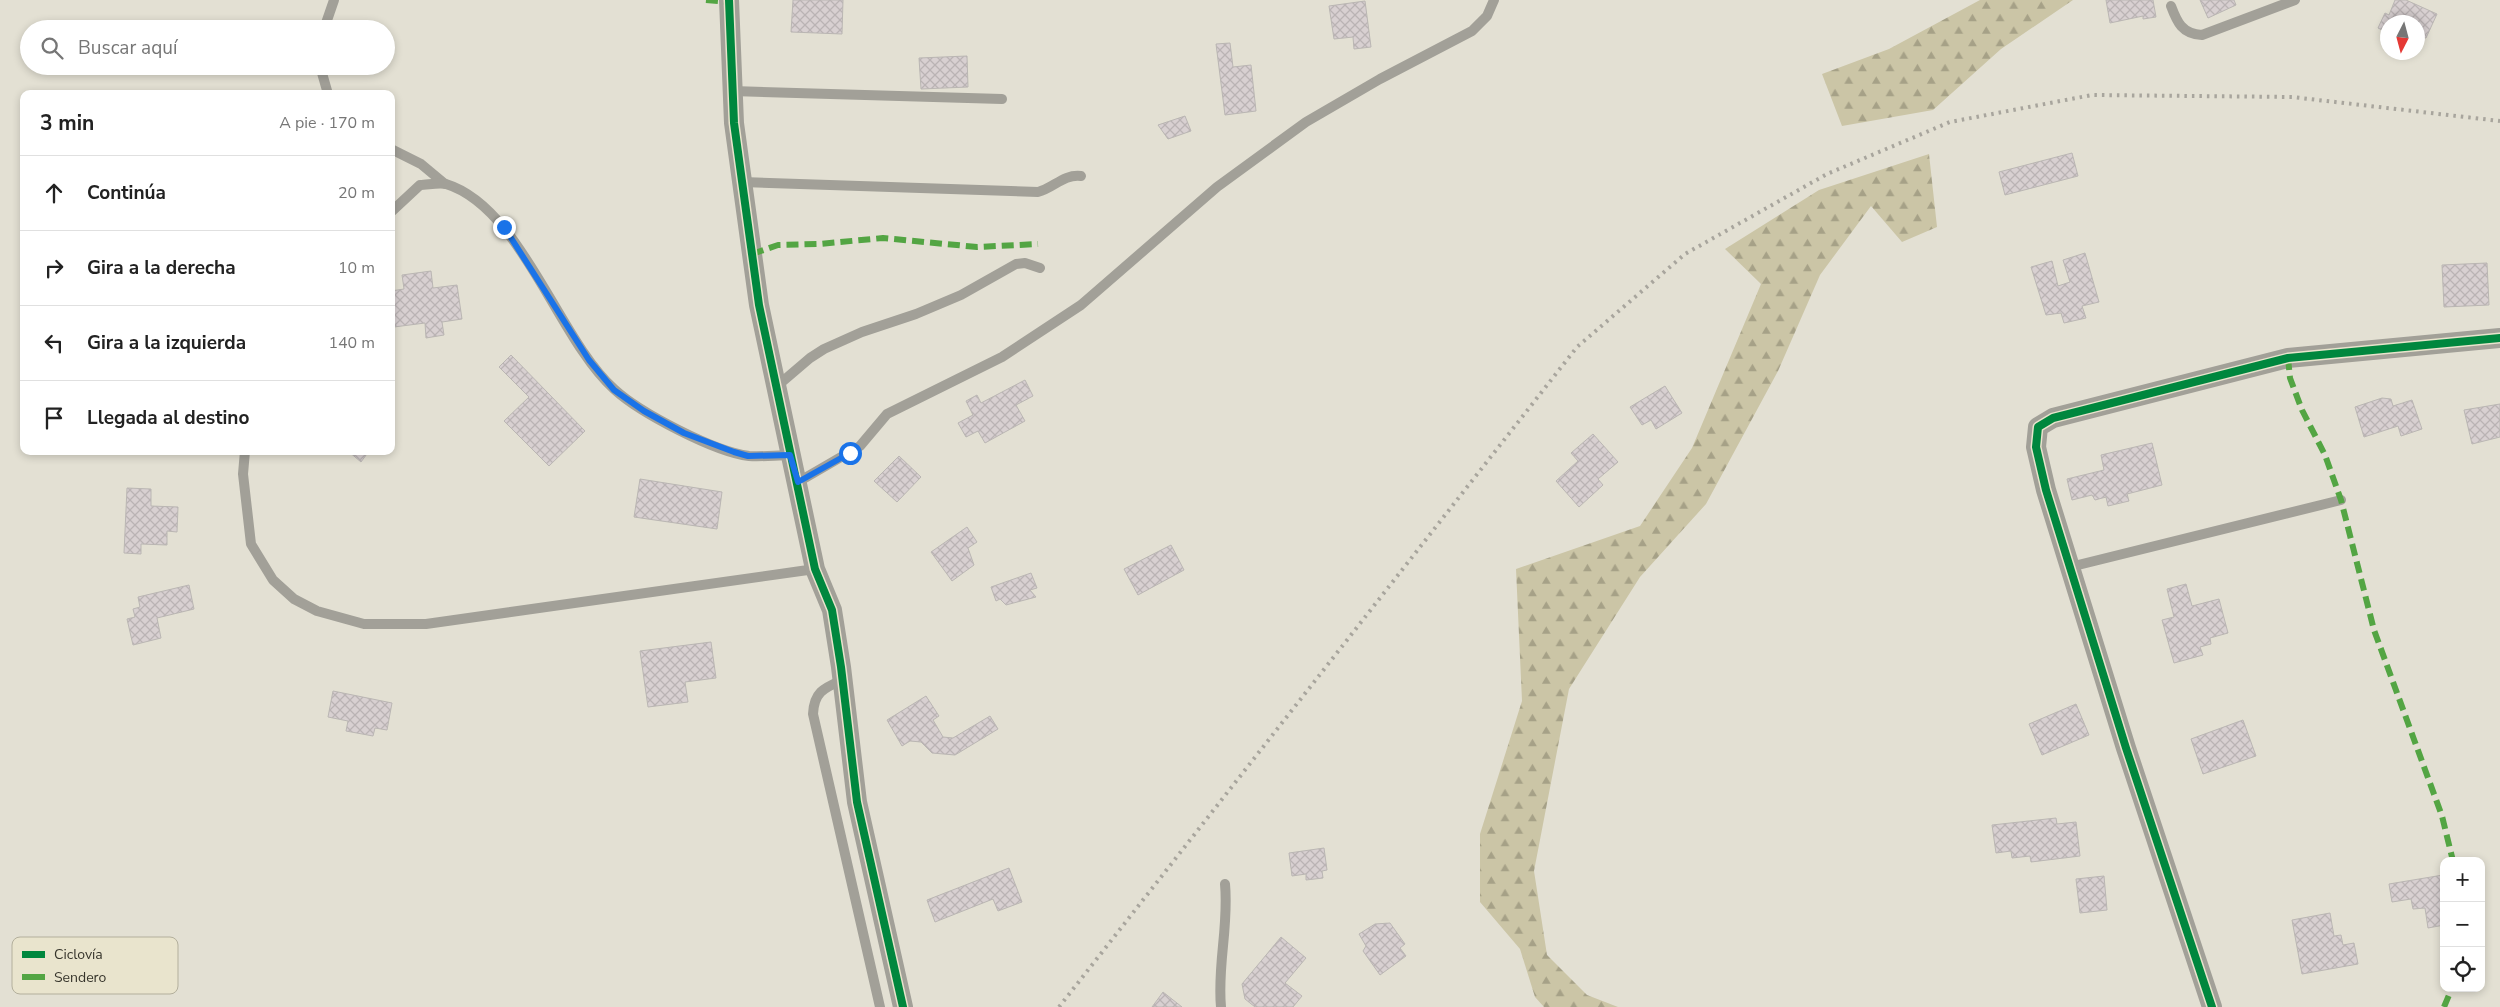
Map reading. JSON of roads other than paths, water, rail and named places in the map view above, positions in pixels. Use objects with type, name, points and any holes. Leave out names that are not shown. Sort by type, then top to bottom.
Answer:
[{"type":"street","points":[[729,0],[734,123],[759,305],[815,569],[832,610],[857,802],[904,1007]]},
{"type":"street","points":[[2212,1007],[2126,748],[2046,490],[2036,446],[2038,427],[2054,418],[2288,358],[2500,338]]},
{"type":"lane","points":[[327,20],[334,0]]},
{"type":"lane","points":[[798,482],[860,446],[887,414],[1002,358],[1081,305],[1217,187],[1306,122],[1380,79],[1472,31],[1487,16],[1494,0]]},
{"type":"lane","points":[[2171,6],[2179,25],[2194,34],[2202,35],[2295,0]]},
{"type":"lane","points":[[323,75],[327,90]]},
{"type":"lane","points":[[732,91],[1002,100]]},
{"type":"lane","points":[[395,151],[421,164],[445,184],[473,199],[504,227],[589,360],[614,390],[644,411],[684,433],[734,452],[748,456],[790,455]]},
{"type":"lane","points":[[742,182],[1038,192],[1047,190],[1065,177],[1081,176]]},
{"type":"lane","points":[[395,208],[420,185],[445,184]]},
{"type":"lane","points":[[776,388],[810,358],[839,341],[940,304],[1016,264],[1026,263],[1040,268]]},
{"type":"lane","points":[[244,455],[242,474],[252,544],[272,580],[294,599],[317,612],[364,624],[426,624],[815,569]]},
{"type":"lane","points":[[2070,567],[2341,500]]},
{"type":"lane","points":[[842,680],[827,687],[818,695],[813,702],[813,714],[880,1007]]},
{"type":"lane","points":[[1221,1007],[1220,981],[1226,924],[1225,884]]},
{"type":"railway","points":[[1059,1007],[1577,347],[1685,254],[1827,174],[1950,122],[2092,95],[2292,97],[2500,121]]}]
